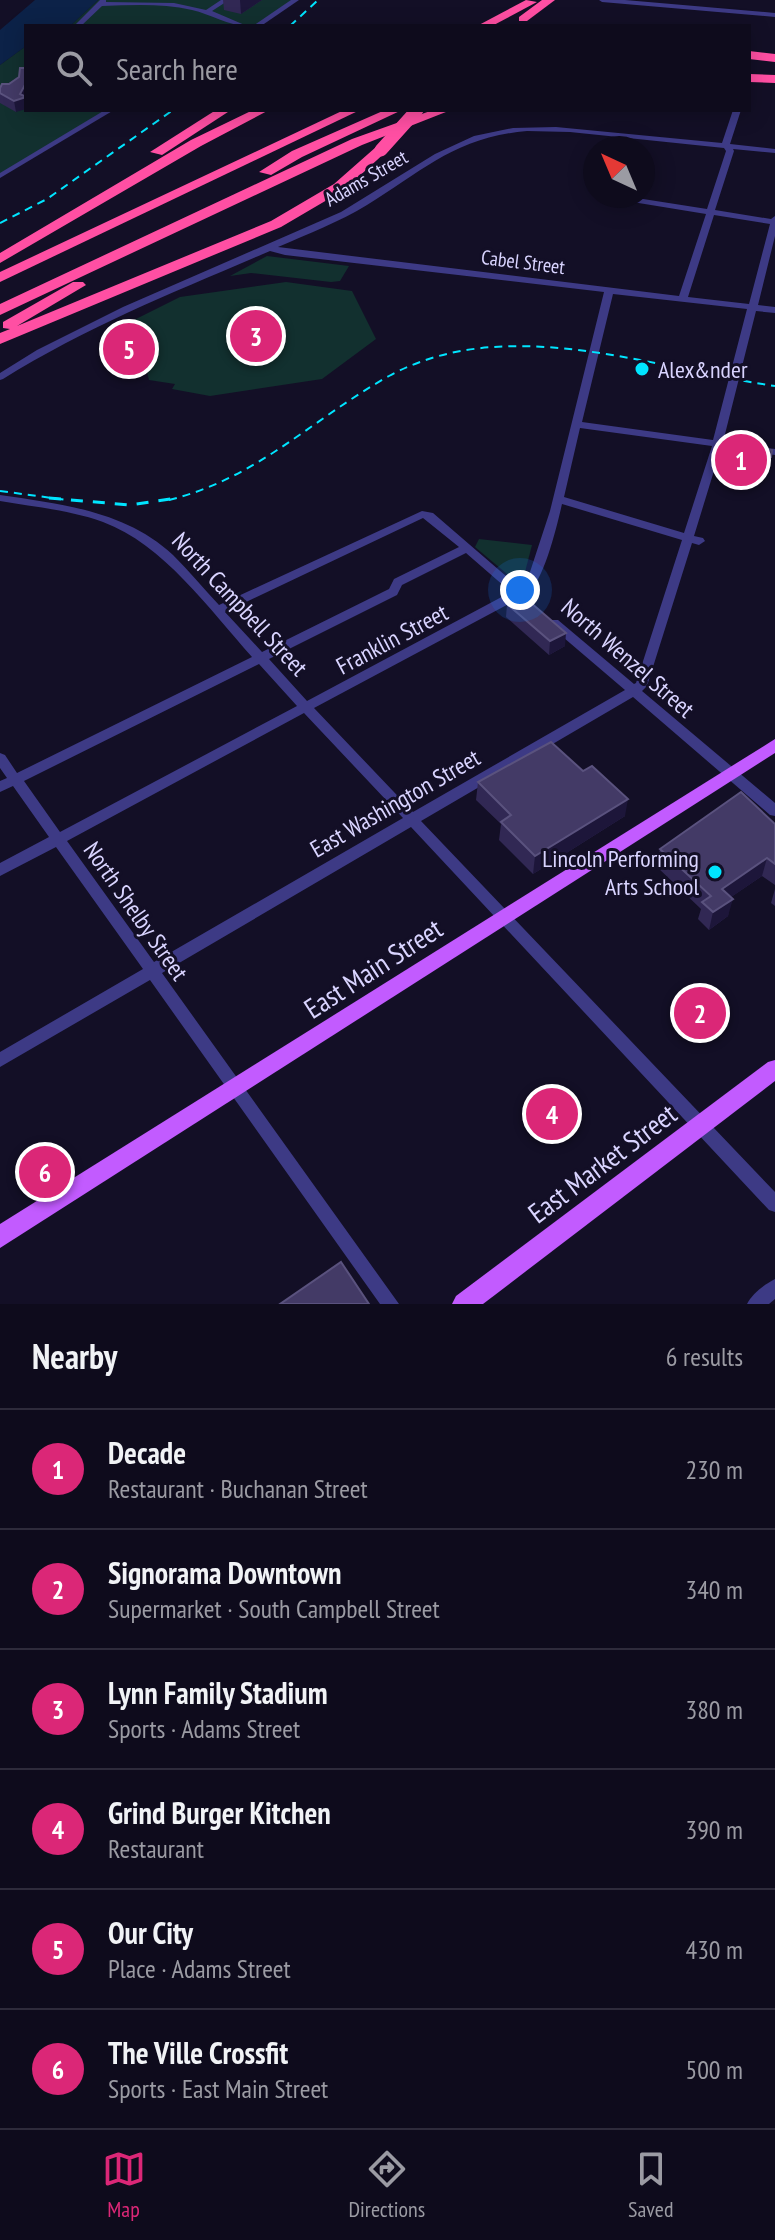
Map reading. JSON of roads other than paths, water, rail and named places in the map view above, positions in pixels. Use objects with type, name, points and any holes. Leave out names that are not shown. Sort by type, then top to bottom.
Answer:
[{"type":"highway","points":[[516,24],[549,0]]},
{"type":"highway","points":[[487,24],[533,1]]},
{"type":"highway","points":[[500,24],[533,1]]},
{"type":"highway","points":[[751,62],[775,63]]},
{"type":"highway","points":[[751,76],[775,77]]},
{"type":"highway","points":[[0,256],[222,112]]},
{"type":"highway","points":[[0,256],[204,139],[259,112]]},
{"type":"highway","points":[[0,278],[350,112]]},
{"type":"highway","points":[[263,174],[307,149],[391,112]]},
{"type":"highway","points":[[0,299],[355,132],[411,112]]},
{"type":"highway","points":[[0,345],[304,209],[348,181],[415,112]]},
{"type":"highway","points":[[0,310],[357,142],[440,112]]},
{"type":"highway","points":[[0,330],[250,192]]},
{"type":"highway","points":[[0,345],[74,315],[178,266]]},
{"type":"main road","name":"East Main Street","points":[[0,1237],[775,745]]},
{"type":"main road","name":"East Market Street","points":[[464,1304],[775,1069]]},
{"type":"street","points":[[209,10],[226,0]]},
{"type":"street","points":[[259,24],[296,0]]},
{"type":"street","points":[[602,0],[775,15]]},
{"type":"street","points":[[79,24],[102,2],[162,3],[209,10],[240,24]]},
{"type":"street","points":[[0,176],[107,112]]},
{"type":"street","points":[[683,299],[730,151],[728,146],[736,112]]},
{"type":"street","name":"Adams Street","points":[[0,377],[75,333],[357,207],[455,146],[497,132],[564,129],[775,151]]},
{"type":"street","points":[[633,692],[641,686],[694,539],[775,221],[655,203]]},
{"type":"street","name":"Cabel Street","points":[[267,247],[285,252],[775,310]]},
{"type":"street","points":[[217,611],[425,514],[525,598],[558,499],[609,290]]},
{"type":"street","points":[[577,424],[775,452]]},
{"type":"street","name":"North Campbell Street","points":[[0,498],[113,519],[161,550],[775,1204]]},
{"type":"street","points":[[558,499],[694,539]]},
{"type":"street","points":[[0,787],[393,592],[398,582],[466,548]]},
{"type":"street","name":"Franklin Street","points":[[0,870],[307,708],[525,598]]},
{"type":"street","name":"North Wenzel Street","points":[[542,613],[633,692],[737,769],[775,811]]},
{"type":"street","name":"East Washington Street","points":[[0,1060],[633,692]]},
{"type":"street","name":"North Shelby Street","points":[[0,758],[251,1105],[390,1304]]},
{"type":"street","points":[[756,1304],[775,1288]]},
{"type":"water","points":[[35,0],[98,0],[72,24],[24,24],[24,47],[0,65],[0,30]]},
{"type":"railway","points":[[292,24],[318,0]]},
{"type":"railway","points":[[0,223],[47,199],[170,112]]},
{"type":"railway","points":[[174,498],[201,490],[257,462],[389,376],[434,357],[481,348],[530,346],[580,350],[775,386]]},
{"type":"railway","points":[[0,491],[58,499]]},
{"type":"railway","points":[[49,498],[58,499]]},
{"type":"railway","points":[[58,499],[130,505],[174,498]]},
{"type":"railway","points":[[169,500],[174,498]]},
{"type":"railway","points":[[58,499],[67,500]]},
{"type":"place","name":"Lynn Family Stadium","points":[[256,336]]},
{"type":"place","name":"Our City","points":[[129,349]]},
{"type":"place","name":"Alex&nder","points":[[642,369]]},
{"type":"place","name":"Decade","points":[[741,460]]},
{"type":"place","name":"Lincoln Performing Arts School","points":[[715,872]]},
{"type":"place","name":"Signorama Downtown","points":[[700,1013]]},
{"type":"place","name":"Grind Burger Kitchen","points":[[552,1114]]},
{"type":"place","name":"The Ville Crossfit","points":[[45,1172]]}]
